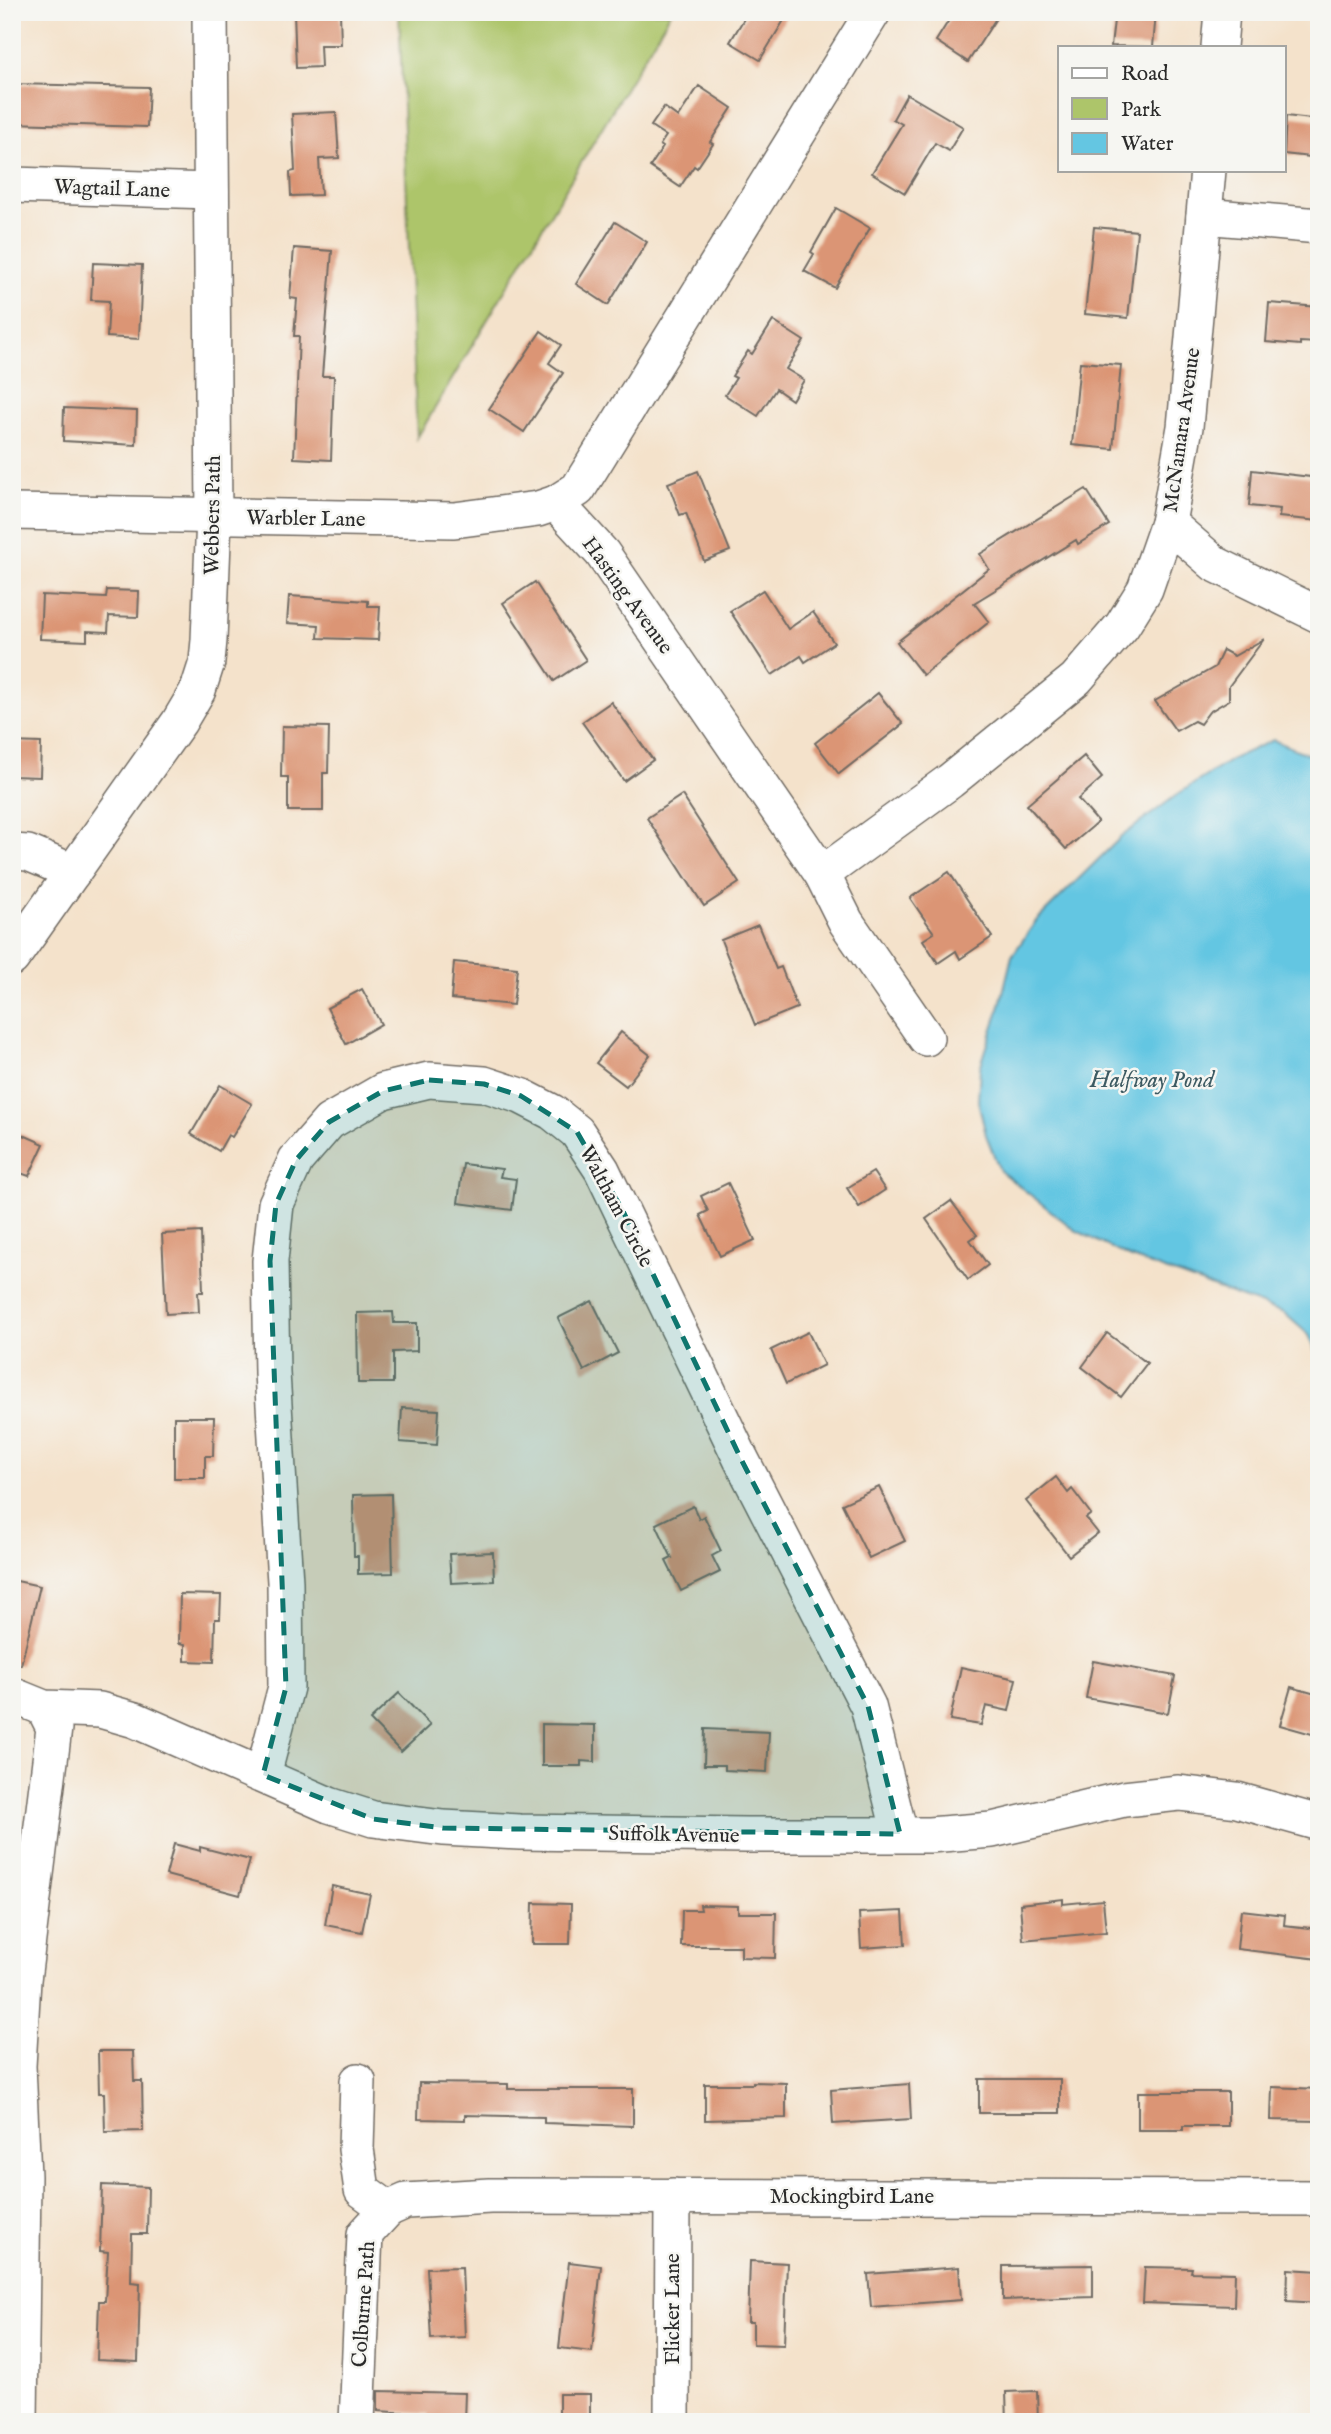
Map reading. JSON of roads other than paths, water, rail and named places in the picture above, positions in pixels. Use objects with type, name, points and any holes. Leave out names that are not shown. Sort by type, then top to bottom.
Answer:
[{"type":"street","name":"Webbers Path","points":[[12,958],[198,690],[208,651],[214,517],[209,12]]},
{"type":"street","points":[[556,503],[578,489],[873,12]]},
{"type":"street","points":[[1219,46],[1222,12]]},
{"type":"street","name":"McNamara Avenue","points":[[822,874],[950,781],[1076,679],[1122,626],[1145,589],[1168,523],[1185,427],[1208,172]]},
{"type":"street","name":"Wagtail Lane","points":[[12,185],[211,191]]},
{"type":"street","points":[[1204,216],[1319,226]]},
{"type":"street","name":"Warbler Lane","points":[[12,512],[454,520],[538,509],[556,503]]},
{"type":"street","name":"Hasting Avenue","points":[[556,503],[602,553],[822,874],[846,922],[926,1038]]},
{"type":"street","points":[[1168,523],[1215,564],[1319,615]]},
{"type":"street","points":[[12,852],[28,853],[73,873]]},
{"type":"street","name":"Waltham Circle","points":[[263,1775],[286,1687],[285,1581],[272,1373],[270,1261],[276,1204],[296,1160],[329,1122],[383,1091],[429,1080],[484,1084],[521,1096],[552,1112],[576,1132],[602,1170],[741,1459],[868,1706],[900,1835]]},
{"type":"street","points":[[12,1695],[44,1709],[54,1728],[23,1980],[18,2066],[23,2176],[20,2422]]},
{"type":"street","name":"Suffolk Avenue","points":[[44,1709],[100,1710],[135,1720],[329,1805],[373,1819],[443,1828],[520,1832],[900,1835],[992,1830],[1124,1799],[1179,1793],[1237,1800],[1319,1822]]},
{"type":"street","points":[[358,2081],[356,2149],[362,2190],[388,2210]]},
{"type":"street","name":"Mockingbird Lane","points":[[388,2210],[406,2201],[489,2196],[1319,2198]]},
{"type":"street","name":"Flicker Lane","points":[[672,2422],[673,2196]]},
{"type":"street","name":"Colburne Path","points":[[357,2422],[365,2234],[388,2210]]},
{"type":"water","name":"Halfway Pond","points":[[1273,740],[1319,759],[1319,1358],[1309,1335],[1284,1313],[1129,1257],[1075,1230],[1000,1171],[986,1135],[978,1101],[980,1068],[998,1013],[1012,956],[1036,921],[1121,837],[1178,794],[1234,758]]}]
